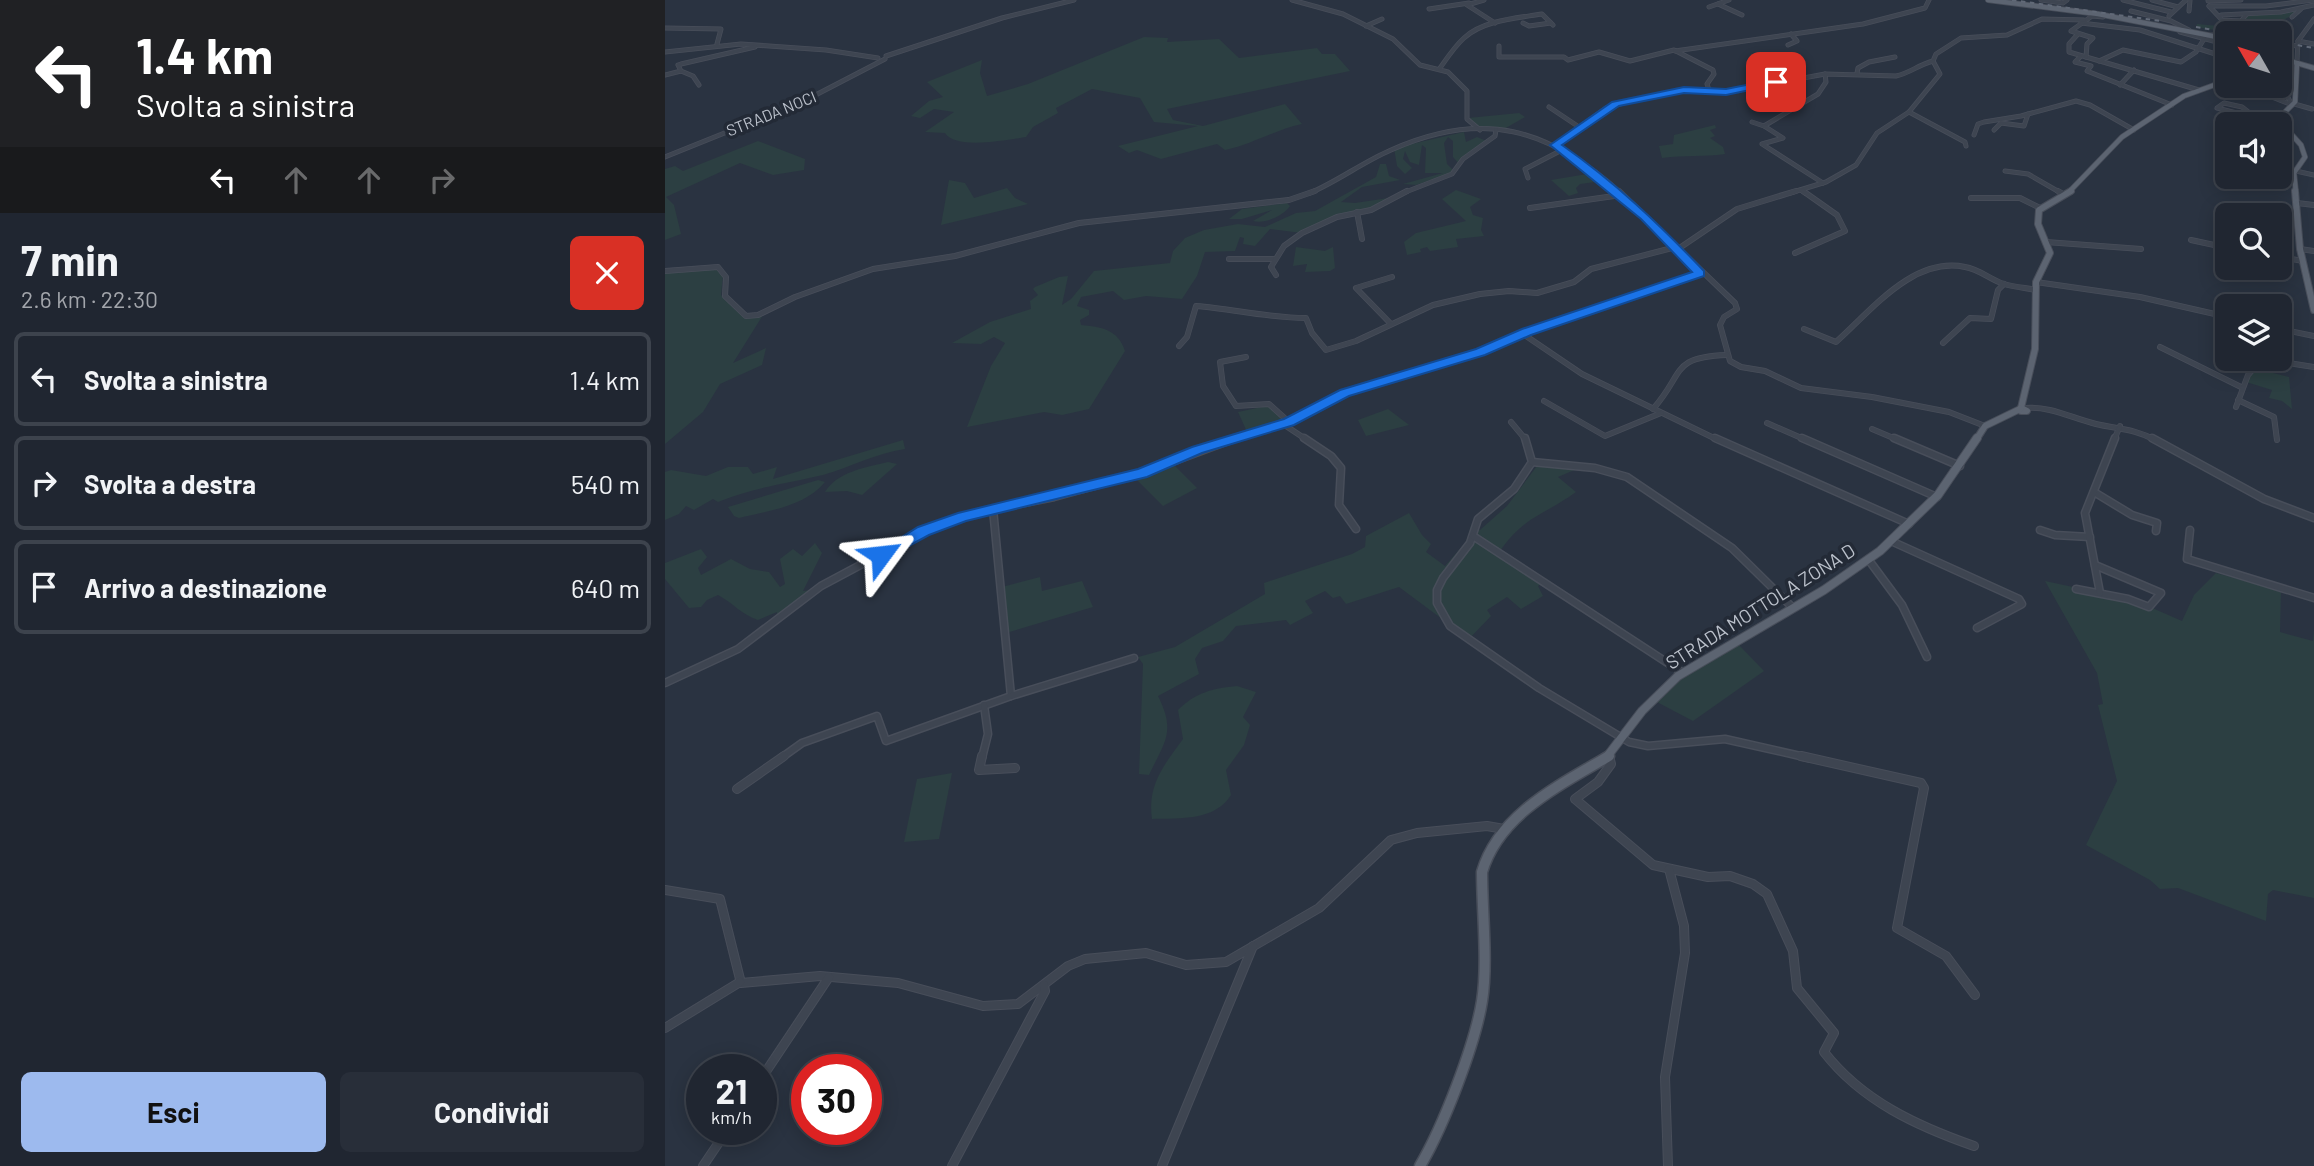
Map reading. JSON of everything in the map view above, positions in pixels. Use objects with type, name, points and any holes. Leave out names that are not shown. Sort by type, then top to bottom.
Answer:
[{"type":"main road","points":[[1988,0],[2215,35]]},
{"type":"main road","points":[[2293,61],[2314,68]]},
{"type":"main road","points":[[2284,112],[2293,104],[2297,62]]},
{"type":"main road","points":[[1985,426],[2024,408],[2035,349],[2036,282],[2050,253],[2037,219],[2040,208],[2065,195],[2112,145],[2172,105],[2215,84]]},
{"type":"main road","points":[[2292,134],[2301,145],[2305,157],[2296,171],[2297,203],[2301,249],[2314,310]]},
{"type":"main road","name":"STRADA MOTTOLA ZONA D","points":[[1420,1166],[1433,1144],[1477,1026],[1483,998],[1482,872],[1487,855],[1504,829],[1549,790],[1609,756],[1642,711],[1683,673],[1793,608],[1891,541],[1937,497],[1985,426]]},
{"type":"street","name":"STRADA NOCI","points":[[665,157],[804,101],[881,59],[999,19],[1031,15],[1074,0]]},
{"type":"street","points":[[1292,0],[1343,14],[1394,40],[1420,65],[1440,68],[1464,86],[1469,95],[1467,119],[1480,130]]},
{"type":"street","points":[[1429,9],[1484,0]]},
{"type":"street","points":[[1709,7],[1729,0]]},
{"type":"street","points":[[1499,46],[1499,57],[1564,57],[1568,60],[1601,52],[1629,61],[1753,36],[1884,22],[1925,8],[1929,0]]},
{"type":"street","points":[[2042,0],[2064,3],[2067,0]]},
{"type":"street","points":[[2123,0],[2154,10]]},
{"type":"street","points":[[2138,5],[2145,0]]},
{"type":"street","points":[[2152,0],[2164,2],[2191,31]]},
{"type":"street","points":[[2174,11],[2136,7],[2131,10],[2174,11],[2188,0]]},
{"type":"street","points":[[2188,0],[2189,11]]},
{"type":"street","points":[[2292,0],[2301,2]]},
{"type":"street","points":[[2154,10],[2164,2]]},
{"type":"street","points":[[2164,2],[2174,11]]},
{"type":"street","points":[[2207,4],[2311,2]]},
{"type":"street","points":[[2292,18],[2311,2]]},
{"type":"street","points":[[2207,4],[2243,3],[2257,13]]},
{"type":"street","points":[[2257,3],[2257,13]]},
{"type":"street","points":[[1469,4],[1495,23]]},
{"type":"street","points":[[1718,4],[1742,15]]},
{"type":"street","points":[[2207,4],[2221,15],[2222,20],[2241,21],[2246,15],[2301,9]]},
{"type":"street","points":[[1440,68],[1463,38],[1495,23],[1542,14],[1552,24],[1523,23]]},
{"type":"street","points":[[2122,20],[2095,16],[2071,31],[2093,39],[2087,44],[2083,57],[2075,62],[2091,66],[2087,71],[2172,105]]},
{"type":"street","points":[[1933,61],[1936,54],[1963,37],[2007,35],[2050,17],[2140,30],[2215,54]]},
{"type":"street","points":[[2109,27],[2112,18]]},
{"type":"street","points":[[1366,26],[1382,19]]},
{"type":"street","points":[[2297,62],[2298,43],[2313,21]]},
{"type":"street","points":[[2140,30],[2144,24]]},
{"type":"street","points":[[1534,25],[1538,31]]},
{"type":"street","points":[[665,28],[720,29],[717,44]]},
{"type":"street","points":[[2180,32],[2215,42]]},
{"type":"street","points":[[2304,32],[2314,34]]},
{"type":"street","points":[[1788,45],[1797,41],[1791,34]]},
{"type":"street","points":[[2078,34],[2067,49],[2083,57]]},
{"type":"street","points":[[2100,61],[2128,50],[2183,61],[2199,49],[2203,39]]},
{"type":"street","points":[[2293,43],[2314,44]]},
{"type":"street","points":[[665,52],[717,44],[763,45],[881,59]]},
{"type":"street","points":[[681,71],[678,65],[763,45]]},
{"type":"street","points":[[1675,51],[1713,70],[1714,74],[1707,84],[1709,90]]},
{"type":"street","points":[[2067,54],[2134,70],[2199,90]]},
{"type":"street","points":[[1857,73],[1858,68],[1869,62],[1895,57]]},
{"type":"street","points":[[1555,145],[1616,104],[1684,90],[1734,91],[1825,74],[1896,76],[1906,74],[1916,65],[1933,61]]},
{"type":"street","points":[[1179,346],[1187,337],[1196,306],[1280,318],[1306,318],[1312,333],[1326,350],[1356,341],[1433,305],[1480,294],[1509,291],[1537,293],[1574,282],[1591,269],[1677,248],[1737,209],[1823,183],[1856,165],[1877,133],[1909,112],[1940,74],[1933,61]]},
{"type":"street","points":[[1758,66],[1766,69],[1761,73],[1776,82]]},
{"type":"street","points":[[2120,85],[2134,70]]},
{"type":"street","points":[[665,75],[681,71],[693,76],[699,85]]},
{"type":"street","points":[[1764,126],[1818,94],[1826,82],[1825,74]]},
{"type":"street","points":[[2277,98],[2313,110]]},
{"type":"street","points":[[2289,98],[2293,104]]},
{"type":"street","points":[[1974,135],[1978,124],[2078,100],[2134,130]]},
{"type":"street","points":[[2224,103],[2235,104],[2245,107],[2257,119],[2245,117],[2217,108],[2224,103]]},
{"type":"street","points":[[1549,107],[1579,127]]},
{"type":"street","points":[[1909,112],[1965,142],[1966,146]]},
{"type":"street","points":[[1994,130],[2001,123],[2024,126],[2028,114]]},
{"type":"street","points":[[1752,122],[1783,138],[1762,144],[1823,183]]},
{"type":"street","points":[[665,271],[707,265],[718,267],[726,277],[725,296],[746,316],[758,315],[795,297],[873,269],[955,256],[1079,223],[1273,203],[1305,196],[1399,146],[1480,130],[1517,131],[1555,145],[1621,195],[1738,307],[1724,317],[1720,325],[1727,355],[1741,367],[1765,371],[1793,386],[1949,412],[1985,426]]},
{"type":"street","points":[[1276,275],[1271,267],[1274,259],[1284,246],[1302,233],[1336,217],[1379,207],[1420,184],[1453,174],[1463,159],[1495,136],[1496,130]]},
{"type":"street","points":[[1528,178],[1525,169],[1562,150]]},
{"type":"street","points":[[2005,171],[2028,174],[2065,195]]},
{"type":"street","points":[[2296,171],[2314,175]]},
{"type":"street","points":[[1795,253],[1845,230],[1837,215],[1801,190]]},
{"type":"street","points":[[1530,208],[1621,195]]},
{"type":"street","points":[[1971,198],[2022,199],[2040,208]]},
{"type":"street","points":[[2297,203],[2314,205]]},
{"type":"street","points":[[1357,212],[1362,239]]},
{"type":"street","points":[[2192,240],[2215,245]]},
{"type":"street","points":[[2046,242],[2109,247],[2117,251],[2141,249]]},
{"type":"street","points":[[2301,249],[2314,251]]},
{"type":"street","points":[[1229,259],[1274,259]]},
{"type":"street","points":[[2292,259],[2303,261]]},
{"type":"street","points":[[1804,329],[1836,342],[1907,279],[1926,270],[1952,265],[1968,267],[2004,284],[2036,290]]},
{"type":"street","points":[[665,683],[738,649],[821,586],[915,536],[993,509],[1142,473],[1197,450],[1286,423],[1344,393],[1481,352],[1524,334],[1700,273]]},
{"type":"street","points":[[1391,324],[1356,288],[1392,277]]},
{"type":"street","points":[[2036,282],[2140,297],[2215,314]]},
{"type":"street","points":[[1943,343],[1970,318],[1991,319],[1998,290],[2004,284]]},
{"type":"street","points":[[2292,331],[2314,336]]},
{"type":"street","points":[[1524,334],[1582,374],[1661,413],[1909,524]]},
{"type":"street","points":[[2160,347],[2241,387]]},
{"type":"street","points":[[1653,409],[1675,370],[1683,363],[1727,355]]},
{"type":"street","points":[[1245,357],[1220,362],[1221,384],[1232,402],[1236,406],[1252,403],[1257,407],[1269,404],[1286,423],[1333,457],[1340,465],[1343,479],[1338,496],[1343,514],[1356,529]]},
{"type":"street","points":[[2292,364],[2314,367]]},
{"type":"street","points":[[2236,407],[2241,387],[2253,371]]},
{"type":"street","points":[[2238,400],[2274,417],[2277,440]]},
{"type":"street","points":[[1544,401],[1605,436],[1661,413]]},
{"type":"street","points":[[2024,408],[2042,407],[2096,424],[2120,426],[2170,445],[2264,499],[2314,518]]},
{"type":"street","points":[[1511,422],[1526,439],[1532,462],[1514,489],[1478,519],[1473,536],[1437,590],[1437,603],[1443,619],[1539,688],[1623,738],[1648,746],[1725,739],[1920,783],[1924,788],[1897,928],[1946,956],[1975,995]]},
{"type":"street","points":[[1767,423],[1937,497]]},
{"type":"street","points":[[2100,593],[2085,513],[2120,426]]},
{"type":"street","points":[[1872,429],[1960,466]]},
{"type":"street","points":[[1532,462],[1586,466],[1627,477],[1732,548],[1793,608]]},
{"type":"street","points":[[2094,492],[2132,514],[2157,523],[2156,531]]},
{"type":"street","points":[[993,509],[1011,696]]},
{"type":"street","points":[[2040,530],[2055,535],[2090,537]]},
{"type":"street","points":[[2190,530],[2187,559],[2314,598]]},
{"type":"street","points":[[1473,536],[1683,673]]},
{"type":"street","points":[[1891,541],[2019,599],[2022,604],[1977,628]]},
{"type":"street","points":[[1868,559],[1884,578],[1918,634],[1927,657]]},
{"type":"street","points":[[2076,589],[2149,607],[2161,593],[2095,565]]},
{"type":"street","points":[[737,789],[802,743],[877,716],[886,741],[1011,696],[1135,658]]},
{"type":"street","points":[[984,705],[988,734],[979,771],[1015,768]]},
{"type":"street","points":[[1609,756],[1611,765],[1598,782],[1574,799],[1653,865],[1708,877],[1730,876],[1753,884],[1767,894],[1781,919],[1793,951],[1797,988],[1835,1033],[1824,1052],[1828,1059],[1857,1086],[1927,1132],[1973,1146]]},
{"type":"street","points":[[665,1028],[740,982],[829,977],[898,983],[983,1006],[1018,1004],[1068,966],[1085,959],[1146,953],[1186,965],[1226,962],[1319,908],[1391,840],[1417,833],[1487,827],[1504,829]]},
{"type":"street","points":[[1668,1166],[1664,1077],[1685,953],[1684,926],[1669,869]]},
{"type":"street","points":[[665,890],[720,899],[740,982]]},
{"type":"street","points":[[1162,1166],[1253,946]]},
{"type":"street","points":[[777,1055],[829,977]]},
{"type":"street","points":[[952,1166],[1045,991],[1044,985]]},
{"type":"street","points":[[703,1166],[717,1145]]},
{"type":"shaded area","points":[[2300,11],[2282,21],[2243,21],[2247,15]]},
{"type":"shaded area","points":[[2197,24],[2215,26],[2215,30],[2196,27]]},
{"type":"shaded area","points":[[1144,37],[1168,38],[1167,42],[1219,39],[1239,58],[1317,48],[1322,54],[1335,54],[1350,71],[1167,109],[1173,120],[1203,126],[1285,104],[1302,124],[1235,148],[1225,150],[1217,144],[1161,159],[1137,150],[1129,153],[1118,146],[1198,126],[1154,122],[1140,98],[1092,89],[1056,108],[1058,113],[1033,127],[1026,137],[1007,140],[970,143],[951,138],[945,133],[925,132],[954,112],[934,109],[920,118],[911,116],[929,101],[943,97],[927,82],[982,60],[980,73],[987,96],[1028,84]]},
{"type":"shaded area","points":[[1519,113],[1525,117],[1504,129],[1483,130],[1468,118]]},
{"type":"shaded area","points":[[1715,125],[1716,128],[1710,130],[1715,136],[1710,138],[1723,147],[1725,154],[1662,158],[1659,146],[1673,144],[1674,135]]},
{"type":"shaded area","points":[[1464,132],[1466,142],[1477,137],[1489,142],[1466,156],[1460,165],[1453,157],[1453,141],[1448,137],[1444,143],[1447,164],[1455,172],[1416,185],[1403,184],[1443,173],[1425,173],[1426,148],[1422,145],[1419,165],[1410,162],[1405,151],[1403,159],[1412,168],[1405,174],[1397,166],[1394,148]]},
{"type":"shaded area","points":[[758,141],[805,159],[804,170],[773,175],[740,163],[666,197],[674,205],[681,234],[665,240],[665,169],[675,166],[683,171]]},
{"type":"shaded area","points":[[1380,164],[1386,164],[1389,176],[1400,180],[1362,187],[1341,202],[1355,203],[1395,197],[1371,209],[1354,212],[1302,233],[1270,229],[1255,246],[1243,244],[1244,238],[1240,237],[1235,251],[1205,252],[1197,276],[1182,299],[1146,296],[1124,300],[1113,291],[1081,297],[1077,306],[1089,310],[1089,315],[1080,320],[1081,325],[1108,330],[1118,338],[1125,351],[1089,409],[1062,415],[1044,412],[967,427],[991,366],[1005,343],[994,337],[981,344],[952,343],[990,322],[1031,309],[1030,301],[1038,295],[1033,289],[1035,287],[1068,276],[1062,305],[1071,299],[1094,271],[1170,263],[1173,251],[1185,238],[1204,230],[1238,224],[1265,227],[1296,213],[1315,211],[1376,177]]},
{"type":"shaded area","points":[[1593,173],[1603,181],[1580,184],[1576,188],[1578,193],[1569,196],[1551,180]]},
{"type":"shaded area","points":[[949,180],[965,183],[974,198],[1007,188],[1015,198],[1028,204],[941,225]]},
{"type":"shaded area","points":[[1456,190],[1481,199],[1470,207],[1473,215],[1483,218],[1481,230],[1484,236],[1456,239],[1458,247],[1430,251],[1427,247],[1420,249],[1421,252],[1407,255],[1404,242],[1416,233],[1466,221],[1442,199]]},
{"type":"shaded area","points":[[1287,203],[1290,206],[1287,210],[1268,220],[1253,221],[1272,210],[1242,219],[1229,219],[1242,209]]},
{"type":"shaded area","points":[[1296,247],[1325,251],[1333,247],[1335,268],[1330,271],[1305,272],[1307,264],[1293,266]]},
{"type":"shaded area","points":[[716,269],[723,275],[721,295],[746,317],[763,315],[733,363],[766,348],[762,365],[720,384],[703,412],[665,444],[665,272]]},
{"type":"shaded area","points":[[2252,371],[2265,371],[2289,377],[2292,409],[2282,401],[2269,398],[2272,390],[2246,382]]},
{"type":"shaded area","points":[[1271,405],[1286,421],[1248,434],[1238,412]]},
{"type":"shaded area","points":[[1388,409],[1409,425],[1366,436],[1358,420]]},
{"type":"shaded area","points":[[903,440],[905,449],[823,475],[757,489],[718,502],[713,499],[694,510],[686,506],[679,514],[665,520],[665,472],[671,470],[706,476],[728,467],[748,467],[753,474],[777,467],[773,479]]},
{"type":"shaded area","points":[[888,462],[897,464],[862,495],[847,491],[825,492],[844,475]]},
{"type":"shaded area","points":[[1171,462],[1197,488],[1163,506],[1134,477]]},
{"type":"shaded area","points":[[1537,466],[1579,468],[1558,477],[1576,492],[1525,524],[1498,554],[1542,583],[1538,586],[1543,596],[1521,609],[1507,597],[1487,610],[1491,616],[1469,639],[1399,587],[1346,604],[1340,596],[1333,598],[1325,591],[1305,601],[1313,613],[1290,625],[1286,620],[1236,626],[1223,641],[1202,648],[1195,659],[1199,674],[1158,696],[1166,719],[1164,745],[1149,775],[1139,774],[1143,664],[1138,657],[1175,647],[1265,594],[1264,583],[1352,554],[1365,547],[1366,536],[1409,513],[1422,535],[1431,544],[1426,552],[1445,566],[1466,542],[1471,526],[1480,530],[1507,506]]},
{"type":"shaded area","points":[[818,480],[825,482],[808,497],[774,510],[739,518],[734,516],[728,507]]},
{"type":"shaded area","points":[[815,543],[822,553],[803,591],[812,590],[777,617],[777,612],[758,620],[718,595],[707,600],[701,607],[689,608],[665,579],[665,563],[701,549],[707,557],[698,568],[701,575],[731,559],[750,569],[769,572],[780,587],[785,584],[780,559],[793,549],[802,556]]},
{"type":"shaded area","points":[[2216,573],[2281,591],[2280,632],[2313,641],[2314,630],[2314,898],[2273,890],[2268,894],[2266,921],[2178,888],[2160,889],[2150,880],[2086,845],[2117,781],[2098,705],[2103,704],[2097,673],[2045,581],[2134,600],[2182,621],[2194,595]]},
{"type":"shaded area","points":[[1040,577],[1042,591],[1082,581],[1093,607],[1006,633],[1002,587]]},
{"type":"shaded area","points":[[1737,643],[1764,671],[1693,721],[1655,701],[1680,678]]},
{"type":"shaded area","points":[[1237,686],[1256,692],[1243,717],[1250,725],[1244,745],[1226,770],[1231,795],[1216,810],[1206,814],[1152,819],[1155,786],[1183,739],[1178,710],[1205,692]]},
{"type":"shaded area","points":[[952,773],[939,839],[904,842],[917,779]]},
{"type":"railway","points":[[2012,0],[2160,21]]},
{"type":"railway","points":[[2196,27],[2215,30]]},
{"type":"railway","points":[[2293,44],[2314,48]]},
{"type":"route","points":[[881,555],[924,531],[963,516],[1142,473],[1197,450],[1289,422],[1344,393],[1410,376],[1501,345],[1526,332],[1618,299],[1700,273],[1645,216],[1596,174],[1555,145],[1604,109],[1616,104],[1684,90],[1726,92],[1776,82]]}]
